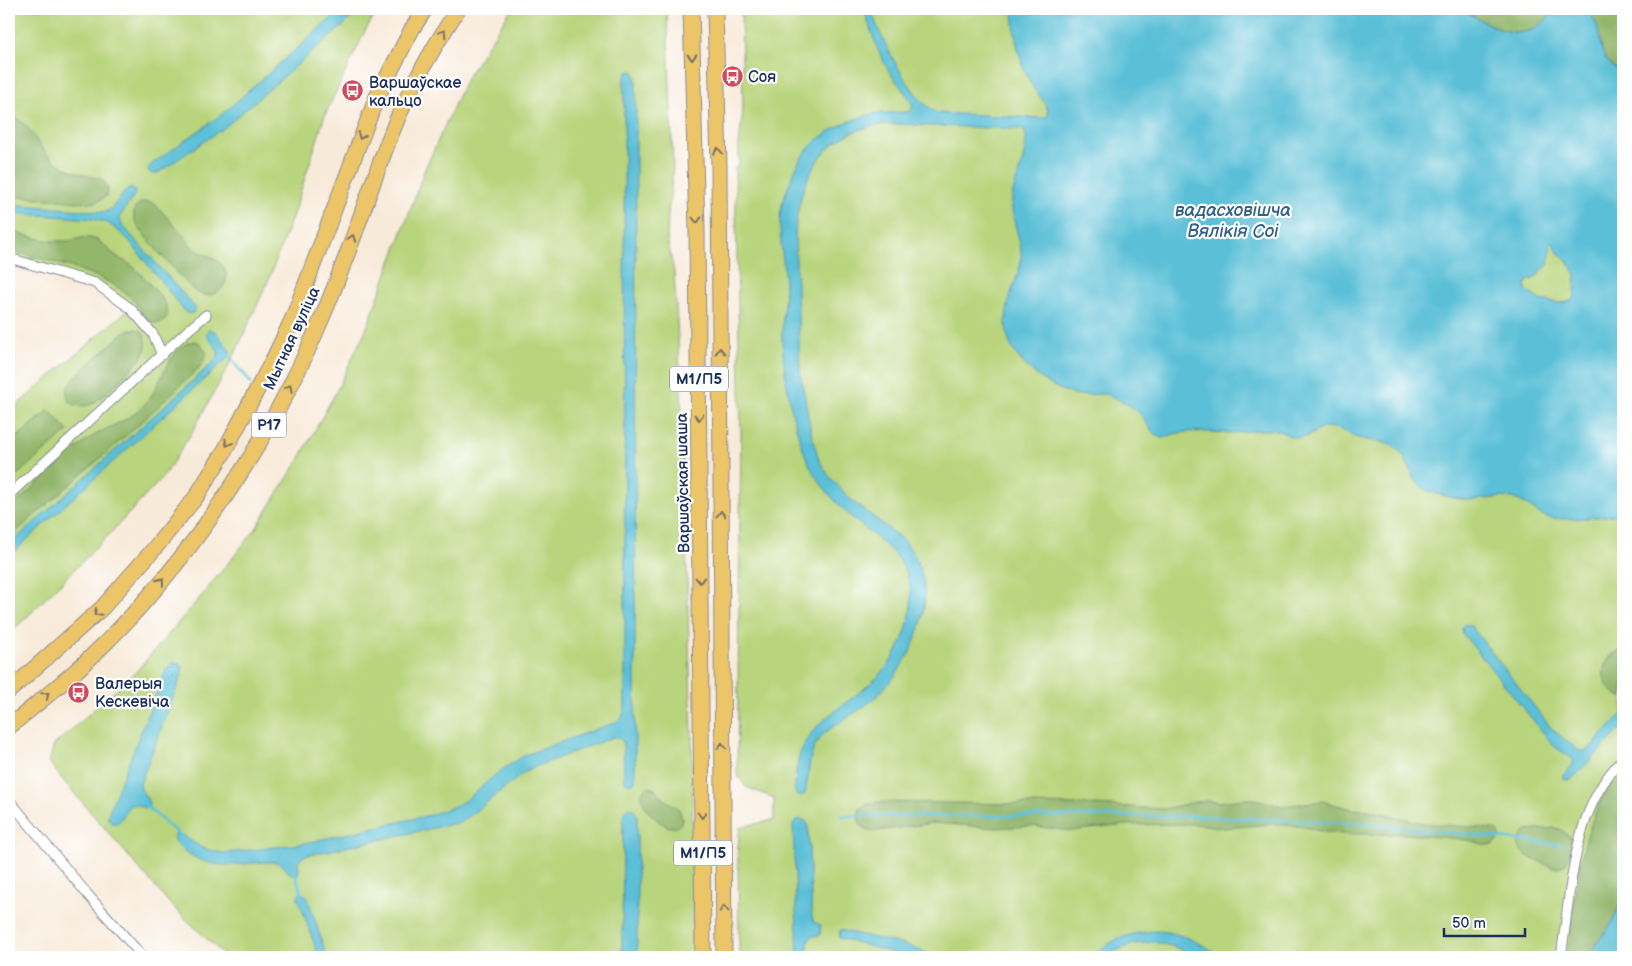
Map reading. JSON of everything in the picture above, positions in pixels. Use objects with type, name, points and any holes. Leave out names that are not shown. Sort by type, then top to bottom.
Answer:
[{"type":"highway","name":"Мытная вуліца","points":[[9,691],[102,608],[154,549],[196,496],[224,452],[293,318],[376,99],[412,29],[425,9]]},
{"type":"highway","name":"Мытная вуліца","points":[[9,727],[91,658],[149,597],[200,532],[232,487],[295,377],[322,320],[396,120],[428,57],[458,9]]},
{"type":"highway","name":"Варшаўская шаша","points":[[691,9],[697,231],[704,957]]},
{"type":"highway","name":"М1/П5","points":[[715,9],[719,177],[724,957]]},
{"type":"street","points":[[9,258],[95,283],[130,308],[153,334],[162,355]]},
{"type":"street","points":[[9,495],[206,316]]},
{"type":"street","points":[[1561,957],[1576,855],[1582,828],[1600,787],[1623,759]]},
{"type":"street","points":[[9,800],[88,895],[144,957]]},
{"type":"green space","points":[[9,9],[379,9],[366,29],[325,115],[296,206],[269,279],[234,356],[194,429],[164,476],[102,542],[9,634],[9,412],[130,308],[95,283],[9,261]]},
{"type":"green space","points":[[511,9],[667,9],[673,166],[667,238],[674,272],[681,389],[692,735],[693,957],[226,957],[171,905],[62,779],[49,762],[54,745],[135,673],[203,594],[255,530],[300,458],[338,388],[368,325],[425,169],[466,79]]},
{"type":"green space","points":[[741,9],[1623,9],[1623,896],[1594,951],[1593,957],[741,957],[739,948],[738,847],[740,827],[774,820],[774,798],[746,787],[737,775],[741,433],[735,168],[739,165],[743,109]]},
{"type":"green space","points":[[1461,9],[1556,9],[1536,28],[1526,32],[1517,32],[1507,31],[1487,24]]},
{"type":"green space","points":[[1586,9],[1623,9],[1623,73],[1612,66],[1606,59],[1602,51],[1597,25]]},
{"type":"green space","points":[[9,114],[28,127],[54,161],[73,171],[101,179],[107,187],[106,196],[97,202],[88,203],[9,195]]},
{"type":"green space","points":[[150,202],[156,205],[193,248],[222,265],[226,274],[226,281],[219,291],[207,295],[193,290],[151,243],[134,217],[138,204]]},
{"type":"green space","points":[[9,230],[50,241],[67,241],[81,238],[95,239],[131,265],[143,277],[163,300],[168,312],[165,319],[156,323],[151,322],[131,298],[120,289],[95,276],[9,250]]},
{"type":"green space","points":[[136,329],[142,331],[146,342],[146,349],[140,360],[97,401],[83,406],[69,401],[68,389],[75,377],[123,333]]},
{"type":"green space","points":[[194,341],[200,343],[206,351],[206,356],[199,368],[136,427],[9,538],[9,510],[58,464],[89,439],[138,411],[156,388],[166,368],[178,351],[185,344]]},
{"type":"green space","points":[[49,410],[68,431],[9,482],[9,444]]},
{"type":"green space","points":[[1623,650],[1623,697],[1610,689],[1604,674],[1604,668],[1609,658]]},
{"type":"green space","points":[[1623,768],[1623,811],[1619,817],[1618,825],[1619,839],[1623,846],[1623,896],[1612,923],[1600,939],[1593,957],[1567,957],[1577,882],[1588,834],[1608,788]]},
{"type":"green space","points":[[648,786],[655,789],[663,798],[679,809],[682,818],[680,824],[676,827],[666,826],[651,815],[641,797],[643,791]]},
{"type":"green space","points":[[1256,799],[1283,806],[1322,801],[1423,823],[1494,829],[1499,832],[1500,836],[1496,843],[1486,845],[1451,838],[1405,834],[1329,833],[1304,827],[1271,824],[1225,828],[1198,824],[1126,825],[1072,831],[1032,826],[996,828],[933,823],[877,831],[865,828],[858,819],[860,809],[863,806],[876,802],[1095,805],[1164,809],[1195,802],[1220,802]]},
{"type":"green space","points":[[1555,828],[1562,830],[1571,838],[1572,842],[1571,853],[1567,862],[1563,865],[1554,868],[1524,854],[1521,850],[1519,842],[1526,831]]},
{"type":"water","points":[[342,9],[359,9],[345,24],[225,127],[158,173],[150,173],[148,169],[152,164],[221,115]]},
{"type":"water","name":"вадасховішча Вялікія Соі","points":[[864,9],[871,9],[881,35],[898,67],[908,83],[928,107],[938,113],[1042,118],[1048,116],[1048,112],[1044,102],[1029,80],[1021,60],[1016,40],[1013,9],[1461,9],[1497,28],[1507,31],[1526,32],[1542,24],[1556,9],[1586,9],[1597,25],[1602,51],[1606,59],[1612,66],[1623,73],[1623,514],[1583,518],[1552,518],[1544,516],[1516,499],[1501,497],[1469,500],[1434,493],[1416,482],[1404,457],[1396,448],[1386,443],[1358,438],[1329,427],[1299,438],[1277,431],[1259,430],[1232,433],[1186,432],[1161,438],[1153,433],[1136,410],[1123,402],[1104,394],[1079,395],[1070,393],[1050,384],[1020,360],[1011,346],[1006,326],[1009,299],[1021,261],[1012,198],[1026,147],[1025,131],[1018,129],[900,124],[880,125],[860,130],[842,138],[828,149],[816,163],[801,196],[795,235],[800,370],[811,432],[819,460],[829,476],[850,499],[903,540],[916,559],[923,581],[924,603],[920,625],[912,647],[901,667],[871,701],[819,739],[812,752],[805,794],[797,796],[795,786],[797,767],[805,743],[821,723],[877,678],[886,668],[904,634],[911,606],[909,581],[904,567],[885,545],[835,501],[809,464],[801,444],[793,414],[786,382],[783,350],[782,330],[785,289],[780,217],[781,207],[794,171],[809,148],[835,128],[867,115],[908,112],[913,107],[881,56]],"holes":[[[1553,243],[1558,253],[1567,260],[1576,274],[1575,296],[1572,300],[1560,303],[1541,300],[1526,290],[1528,281],[1537,277],[1548,265],[1550,246]]]},
{"type":"water","points":[[632,71],[636,78],[635,780],[630,784],[624,781],[623,742],[619,738],[613,737],[525,772],[468,817],[457,823],[304,856],[298,861],[298,874],[294,875],[288,872],[284,866],[277,862],[219,865],[197,859],[178,846],[173,838],[175,835],[180,834],[202,848],[226,853],[300,844],[430,815],[466,800],[500,771],[525,755],[616,722],[622,718],[625,708],[624,79],[627,72]]},
{"type":"water","points":[[131,188],[135,194],[121,215],[122,225],[194,306],[195,310],[192,314],[185,312],[127,238],[108,223],[93,219],[9,213],[9,204],[105,212],[113,207],[124,193]]},
{"type":"water","points":[[208,329],[215,331],[230,351],[230,356],[9,556],[9,545],[217,359],[217,350],[206,335]]},
{"type":"water","points":[[1465,624],[1471,626],[1552,729],[1579,751],[1586,751],[1590,748],[1623,713],[1623,727],[1572,779],[1564,779],[1564,775],[1572,766],[1574,760],[1555,747],[1463,634],[1462,628]]},
{"type":"water","points":[[173,662],[180,664],[182,674],[140,784],[149,806],[144,808],[138,805],[130,805],[118,822],[112,823],[108,819],[109,811],[166,670]]},
{"type":"water","points":[[628,807],[634,809],[637,815],[637,957],[622,957],[623,816]]},
{"type":"water","points":[[799,819],[806,821],[808,825],[812,917],[814,922],[821,925],[820,936],[812,936],[808,942],[808,957],[798,957],[793,825]]},
{"type":"water","points":[[302,893],[307,896],[327,957],[319,957],[298,898],[299,894]]},
{"type":"water","points":[[1623,896],[1623,957],[1593,957],[1596,944],[1612,923]]},
{"type":"water","points":[[840,930],[905,945],[938,957],[909,957],[839,938]]},
{"type":"water","points":[[1155,931],[1182,936],[1224,957],[1200,957],[1175,947],[1154,942],[1134,944],[1105,957],[1091,957],[1113,941],[1128,935]]},
{"type":"waterway","points":[[228,355],[251,383]]},
{"type":"waterway","points":[[146,806],[181,836]]},
{"type":"waterway","points":[[842,816],[1194,816],[1368,824],[1563,845]]},
{"type":"waterway","points":[[295,872],[302,895]]},
{"type":"place","name":"Соя","points":[[732,76]]},
{"type":"place","name":"Варшаўскае кальцо","points":[[353,91]]},
{"type":"place","name":"Валерыя Кескевіча","points":[[79,692]]}]
